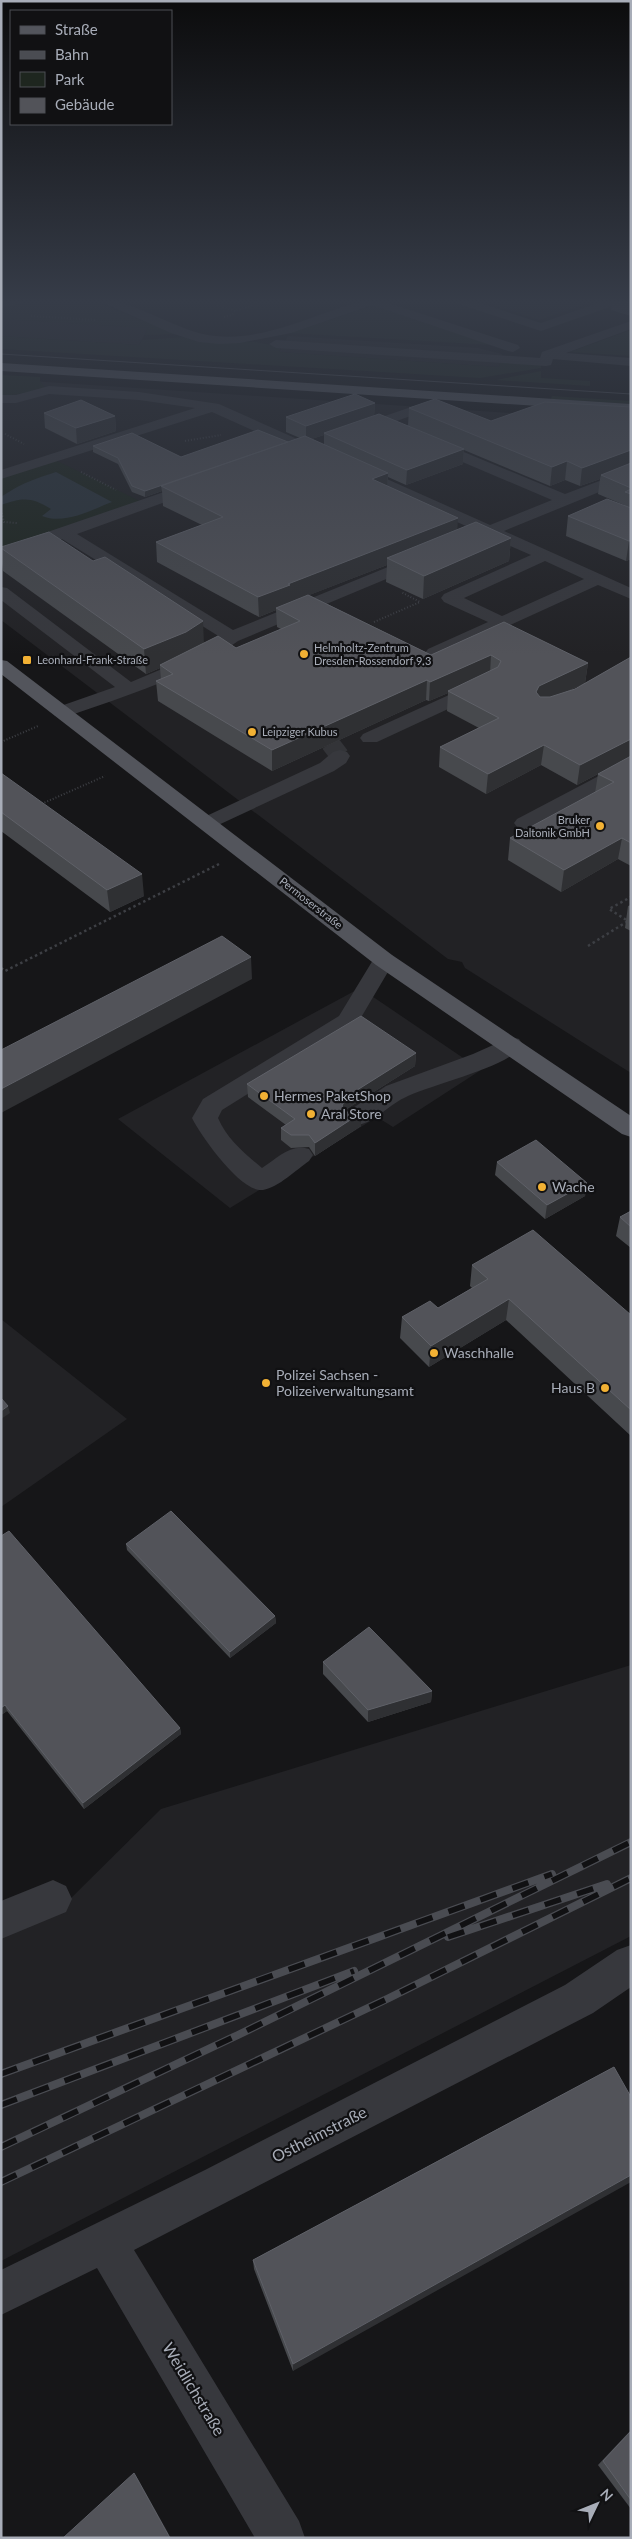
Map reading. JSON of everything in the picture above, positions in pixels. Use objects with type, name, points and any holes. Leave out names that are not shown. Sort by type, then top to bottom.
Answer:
[{"type":"main road","name":"Permoserstraße","points":[[1,665],[384,960],[631,1128]]},
{"type":"street","points":[[1,475],[176,418]]},
{"type":"street","points":[[242,418],[631,594]]},
{"type":"street","points":[[344,435],[390,418]]},
{"type":"street","points":[[380,422],[399,430]]},
{"type":"street","points":[[417,438],[568,499],[588,504]]},
{"type":"street","points":[[289,454],[325,442]]},
{"type":"street","points":[[464,542],[631,473]]},
{"type":"street","points":[[1,553],[64,534],[208,482]]},
{"type":"street","points":[[64,534],[232,637]]},
{"type":"street","points":[[62,712],[202,659],[232,637],[436,553]]},
{"type":"street","points":[[502,622],[450,598],[545,555]]},
{"type":"street","points":[[434,653],[598,579]]},
{"type":"street","points":[[1,592],[128,688]]},
{"type":"street","points":[[370,738],[489,682]]},
{"type":"street","points":[[206,823],[327,767],[339,759],[340,756]]},
{"type":"street","points":[[524,823],[631,765]]},
{"type":"street","points":[[300,1155],[260,1181],[227,1153],[211,1133],[205,1118],[212,1105],[325,1044],[348,1021],[384,960]]},
{"type":"street","points":[[356,1118],[390,1089],[482,1060],[511,1045]]},
{"type":"street","points":[[1,1920],[53,1899]]},
{"type":"street","name":"Ostheimstraße","points":[[1,2293],[220,2185],[570,2004],[631,1964]]},
{"type":"street","name":"Weidlichstraße","points":[[105,2241],[282,2538]]},
{"type":"path","points":[[53,459],[146,504]]},
{"type":"path","points":[[373,579],[420,602],[374,622]]},
{"type":"path","points":[[1,742],[44,724]]},
{"type":"path","points":[[38,806],[110,774]]},
{"type":"path","points":[[1,968],[5,971],[223,862]]},
{"type":"path","points":[[588,946],[628,921],[609,909],[631,897]]},
{"type":"shaded area","points":[[1,418],[593,418],[631,421],[631,1073],[465,968],[462,962],[448,959],[1,620]]},
{"type":"shaded area","points":[[56,472],[112,502],[69,518],[60,519],[42,516],[51,509],[33,500],[21,500],[1,505],[1,497],[8,492],[27,482]]},
{"type":"shaded area","points":[[360,988],[481,1070],[393,1127],[377,1117],[230,1208],[118,1119]]},
{"type":"shaded area","points":[[1,1319],[127,1419],[1,1507]]},
{"type":"shaded area","points":[[631,1665],[631,1936],[1,2261],[1,1933],[60,1909],[161,1809]]},
{"type":"green space","points":[[53,459],[146,504],[1,553],[1,475]]},
{"type":"building","points":[[56,418],[107,418],[76,428]]},
{"type":"building","points":[[289,418],[329,418],[306,426]]},
{"type":"building","points":[[366,418],[390,418],[464,449],[407,470],[324,433]]},
{"type":"building","points":[[434,418],[485,418],[491,421],[498,418],[631,418],[631,450],[582,468],[567,461],[552,467]]},
{"type":"building","points":[[258,430],[288,442],[145,491],[132,486],[118,458],[93,446],[132,433],[181,457]]},
{"type":"building","points":[[305,436],[388,473],[372,479],[458,518],[258,597],[156,542],[223,517],[161,486]]},
{"type":"building","points":[[631,463],[631,488],[601,475]]},
{"type":"building","points":[[607,499],[631,508],[631,541],[568,516]]},
{"type":"building","points":[[476,522],[511,538],[424,576],[387,558]]},
{"type":"building","points":[[49,532],[93,561],[105,557],[203,621],[186,632],[144,649],[1,548]]},
{"type":"building","points":[[308,595],[431,655],[504,622],[588,663],[539,686],[536,692],[540,697],[550,697],[575,689],[631,657],[631,739],[580,765],[544,745],[488,774],[440,747],[499,718],[448,691],[498,667],[501,661],[491,655],[430,682],[427,680],[272,750],[156,681],[173,674],[160,665],[218,636],[236,648],[300,621],[276,608]]},
{"type":"building","points":[[631,756],[631,843],[622,838],[564,870],[510,838],[614,782],[598,774]]},
{"type":"building","points":[[1,773],[142,874],[107,890],[1,812]]},
{"type":"building","points":[[222,936],[251,957],[1,1089],[1,1050]]},
{"type":"building","points":[[361,1016],[416,1053],[346,1097],[342,1106],[346,1112],[361,1113],[315,1143],[309,1135],[291,1135],[281,1128],[295,1119],[247,1084]]},
{"type":"building","name":"Wache","points":[[536,1140],[587,1183],[547,1205],[497,1162]]},
{"type":"building","points":[[631,1211],[631,1227],[620,1217]]},
{"type":"building","points":[[533,1230],[631,1315],[631,1410],[509,1299],[431,1346],[402,1317],[430,1301],[438,1308],[488,1279],[472,1265]]},
{"type":"building","points":[[1,1398],[8,1406],[1,1411]]},
{"type":"building","points":[[171,1511],[275,1616],[230,1652],[126,1544]]},
{"type":"building","points":[[9,1531],[180,1728],[83,1803],[5,1705],[1,1708],[1,1536]]},
{"type":"building","points":[[369,1627],[432,1691],[368,1710],[323,1662]]},
{"type":"building","points":[[614,2067],[631,2097],[631,2175],[293,2364],[253,2260]]},
{"type":"building","points":[[631,2431],[631,2500],[603,2461]]},
{"type":"building","points":[[134,2473],[170,2538],[63,2538]]},
{"type":"tunnel","points":[[330,743],[340,756]]},
{"type":"railway","points":[[1,2147],[238,2035],[631,1842]]},
{"type":"railway","points":[[1,2074],[552,1874]]},
{"type":"railway","points":[[1,2182],[389,1998],[631,1878]]},
{"type":"railway","points":[[448,1937],[607,1884]]},
{"type":"railway","points":[[1,2105],[354,1971]]},
{"type":"place","name":"Helmholtz-Zentrum Dresden-Rossendorf 9.3","points":[[304,654]]},
{"type":"place","name":"Leonhard-Frank-Straße","points":[[27,660]]},
{"type":"place","name":"Leipziger Kubus","points":[[252,732]]},
{"type":"place","name":"Bruker Daltonik GmbH","points":[[600,826]]},
{"type":"place","name":"Hermes PaketShop","points":[[264,1096]]},
{"type":"place","name":"Aral Store","points":[[311,1114]]},
{"type":"place","name":"Wache","points":[[542,1187]]},
{"type":"place","name":"Waschhalle","points":[[434,1353]]},
{"type":"place","name":"Polizei Sachsen - Polizeiverwaltungsamt","points":[[266,1383]]},
{"type":"place","name":"Haus B","points":[[605,1388]]}]
